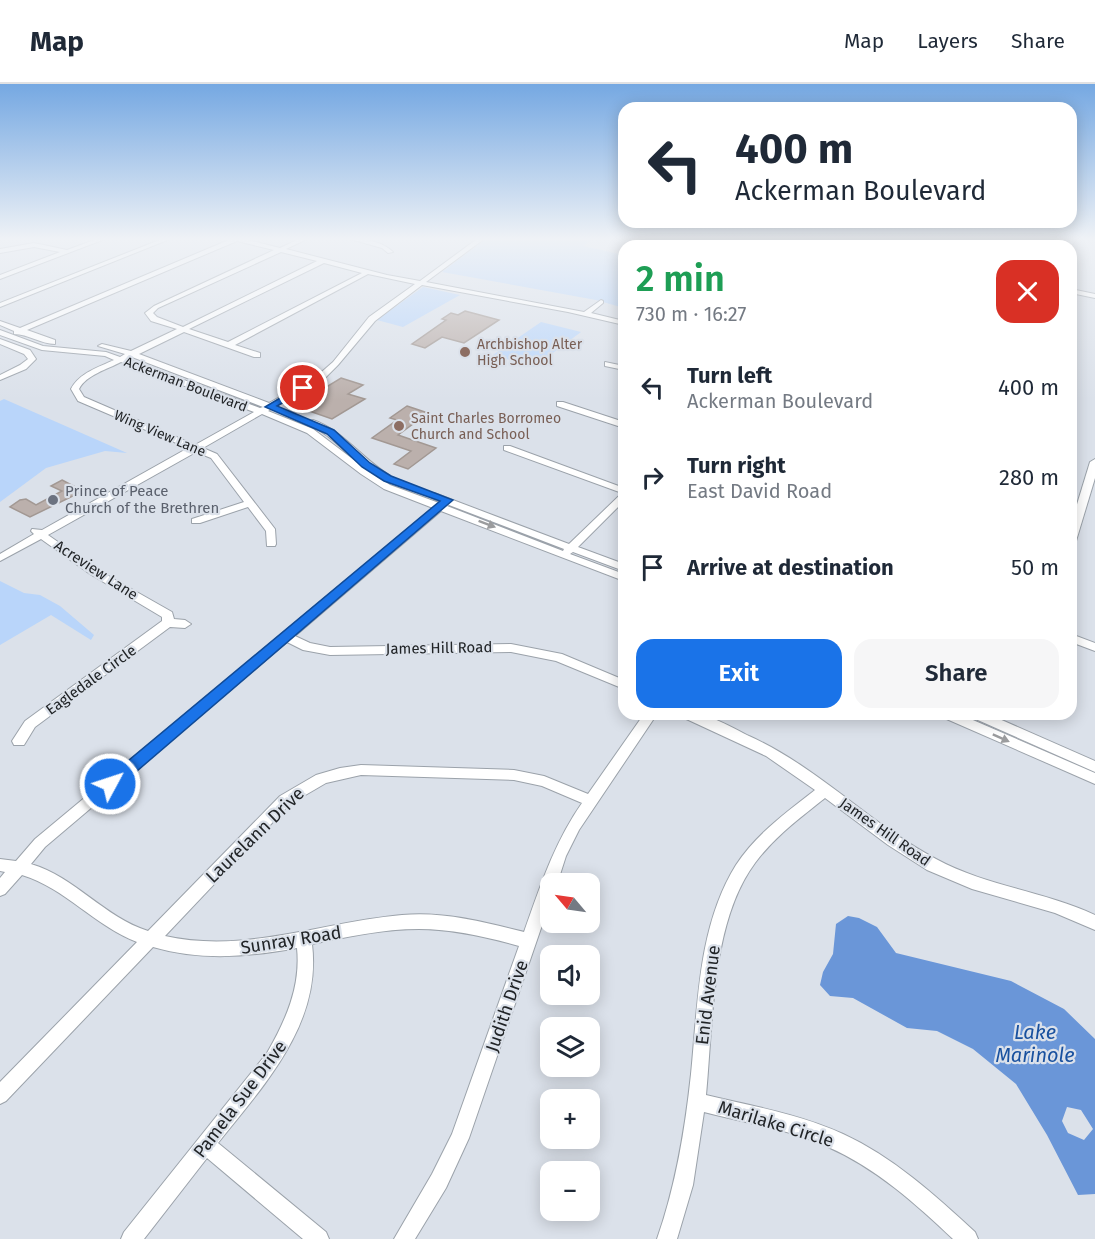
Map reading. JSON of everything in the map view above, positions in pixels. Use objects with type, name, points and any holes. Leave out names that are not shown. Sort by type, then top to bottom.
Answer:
[{"type":"street","points":[[0,305],[31,293]]},
{"type":"street","points":[[2,337],[110,293]]},
{"type":"street","points":[[187,293],[156,307],[149,313],[154,319],[257,355]]},
{"type":"street","name":"Wing View Lane","points":[[257,293],[83,379],[75,389],[78,397],[194,446],[219,460],[271,531],[271,544]]},
{"type":"street","points":[[228,345],[328,293]]},
{"type":"street","points":[[0,551],[38,533],[262,408],[324,368],[361,321],[402,293]]},
{"type":"street","points":[[471,293],[618,322]]},
{"type":"street","points":[[1080,293],[1095,296]]},
{"type":"street","points":[[586,314],[601,302]]},
{"type":"street","name":"Ackerman Boulevard","points":[[0,323],[56,343],[103,346],[132,354],[262,408],[320,435],[372,479],[569,551],[618,566]]},
{"type":"street","points":[[0,378],[27,364],[32,356],[2,337]]},
{"type":"street","name":"Ackerman Boulevard","points":[[2,337],[42,348],[95,351],[262,408]]},
{"type":"street","points":[[608,364],[618,367]]},
{"type":"street","points":[[560,404],[618,423]]},
{"type":"street","points":[[507,448],[618,490]]},
{"type":"street","points":[[1077,510],[1095,462]]},
{"type":"street","points":[[569,551],[618,502]]},
{"type":"street","points":[[196,521],[250,503]]},
{"type":"street","points":[[0,889],[40,843],[444,504]]},
{"type":"street","points":[[0,558],[38,533]]},
{"type":"street","name":"Acreview Lane","points":[[38,533],[64,548],[94,572],[168,615],[168,622]]},
{"type":"street","name":"Ackerman Boulevard","points":[[569,551],[618,575]]},
{"type":"street","points":[[168,622],[185,624]]},
{"type":"street","name":"Eagledale Circle","points":[[19,741],[30,724],[168,622]]},
{"type":"street","name":"James Hill Road","points":[[286,636],[307,647],[330,651],[479,647],[526,650],[558,657],[618,682]]},
{"type":"street","points":[[1077,640],[1095,648]]},
{"type":"street","name":"Judith Drive","points":[[404,1239],[439,1181],[460,1138],[559,856],[570,832],[647,720]]},
{"type":"street","name":"James Hill Road","points":[[700,720],[763,748],[825,790],[896,844],[951,875],[988,889],[1061,907],[1095,923]]},
{"type":"street","points":[[962,720],[1095,779]]},
{"type":"street","points":[[989,720],[1095,767]]},
{"type":"street","name":"Laurelann Drive","points":[[0,1095],[285,800],[309,783],[336,773],[375,769],[514,775],[544,781],[591,801]]},
{"type":"street","name":"Enid Avenue","points":[[668,1239],[689,1153],[715,936],[724,906],[734,883],[757,849],[825,790]]},
{"type":"street","name":"Sunray Road","points":[[0,865],[19,866],[52,879],[122,927],[152,939],[212,950],[269,947],[377,925],[428,921],[478,928],[529,941]]},
{"type":"street","name":"Pamela Sue Drive","points":[[131,1239],[273,1059],[285,1039],[303,990],[306,973],[304,940]]},
{"type":"street","name":"Marilake Circle","points":[[696,1101],[807,1130],[844,1145],[889,1172],[968,1239]]},
{"type":"street","points":[[206,1145],[319,1239]]},
{"type":"shaded area","points":[[415,293],[460,295],[403,327],[377,320]]},
{"type":"shaded area","points":[[557,293],[618,293],[618,306]]},
{"type":"shaded area","points":[[541,322],[581,332],[534,367],[493,355]]},
{"type":"shaded area","points":[[4,399],[127,453],[105,451],[46,468],[0,502],[0,401]]},
{"type":"shaded area","points":[[0,581],[24,593],[40,595],[60,606],[94,635],[91,640],[51,615],[0,645]]},
{"type":"water","name":"Lake Marinole","points":[[848,916],[859,918],[877,927],[896,953],[1011,981],[1064,1009],[1095,1039],[1095,1194],[1078,1195],[1047,1135],[1016,1084],[973,1049],[937,1031],[907,1028],[853,998],[830,996],[820,985],[823,972],[833,954],[836,924]],"holes":[[[1067,1107],[1081,1110],[1093,1129],[1084,1140],[1068,1133],[1062,1121]]]},
{"type":"building","name":"Archbishop Alter High School","points":[[465,311],[499,320],[464,343],[442,337],[425,348],[412,344],[446,320],[442,319],[451,313],[458,315]]},
{"type":"building","points":[[341,378],[363,385],[348,394],[365,399],[332,419],[295,406]]},
{"type":"building","points":[[407,406],[428,413],[398,435],[436,448],[408,469],[394,464],[411,451],[372,438],[397,420],[390,418]]},
{"type":"building","name":"Prince of Peace Church of the Brethren","points":[[62,480],[83,491],[30,517],[10,507],[26,499],[36,505],[62,491],[51,486]]},
{"type":"place","name":"Archbishop Alter High School","points":[[465,352]]},
{"type":"place","name":"Saint Charles Borromeo Church and School","points":[[399,426]]},
{"type":"place","name":"Prince of Peace Church of the Brethren","points":[[53,500]]},
{"type":"route","points":[[110,784],[448,500],[387,479],[366,465],[331,432],[269,407],[303,388]]}]
